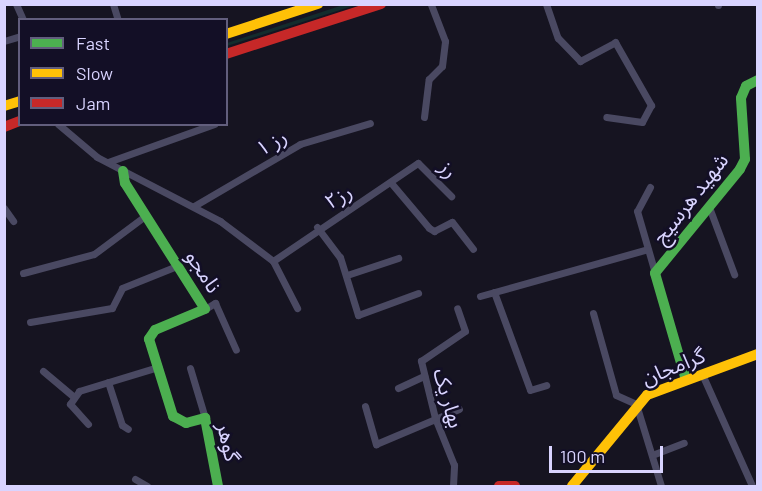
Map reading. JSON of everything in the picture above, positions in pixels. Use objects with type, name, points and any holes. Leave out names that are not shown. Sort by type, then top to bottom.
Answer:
[{"type":"street","points":[[16,4],[22,18]]},
{"type":"street","points":[[228,33],[296,8],[318,4]]},
{"type":"street","points":[[228,53],[381,4]]},
{"type":"street","points":[[424,117],[429,79],[442,66],[445,41],[431,4]]},
{"type":"street","points":[[546,4],[558,38],[580,61],[615,42],[651,105],[642,122],[606,117]]},
{"type":"street","name":"شهید هرسیج","points":[[655,273],[745,159],[741,98],[746,86],[758,80]]},
{"type":"street","name":"رز ۱","points":[[194,206],[300,144],[370,123]]},
{"type":"street","points":[[61,126],[108,162],[194,206],[273,261],[297,308]]},
{"type":"street","points":[[108,162],[208,126]]},
{"type":"street","name":"رز۲","points":[[273,261],[317,227],[392,184],[423,163]]},
{"type":"street","name":"رز","points":[[423,163],[451,196]]},
{"type":"street","name":"نامجو","points":[[123,171],[146,216],[205,309],[155,330],[149,339],[158,367]]},
{"type":"street","points":[[392,184],[429,228],[435,231],[452,222],[473,249]]},
{"type":"street","name":"شهید هرسیج","points":[[650,187],[637,211],[686,380]]},
{"type":"street","points":[[709,207],[734,274]]},
{"type":"street","points":[[4,208],[13,221]]},
{"type":"street","points":[[23,273],[94,254],[146,216]]},
{"type":"street","points":[[317,227],[346,275],[358,315],[418,293]]},
{"type":"street","points":[[480,296],[648,249]]},
{"type":"street","points":[[346,275],[398,258]]},
{"type":"street","points":[[30,322],[112,308],[122,288],[177,266]]},
{"type":"street","points":[[494,292],[530,390],[546,385]]},
{"type":"street","points":[[205,309],[215,303],[236,350]]},
{"type":"street","name":"بهار یک","points":[[453,486],[454,465],[435,418],[424,376],[425,354],[465,331],[458,308]]},
{"type":"street","points":[[593,313],[616,395],[636,404],[661,486]]},
{"type":"street","name":"گرامجان","points":[[572,486],[612,444],[636,404],[686,380],[758,354]]},
{"type":"street","points":[[88,424],[70,404],[74,397],[108,382],[158,367]]},
{"type":"street","name":"گوهر","points":[[158,367],[173,416],[186,423],[205,418],[218,486]]},
{"type":"street","points":[[190,368],[205,418]]},
{"type":"street","points":[[43,371],[74,397]]},
{"type":"street","points":[[702,374],[752,486]]},
{"type":"street","points":[[398,388],[424,376]]},
{"type":"street","points":[[108,382],[122,425],[128,429]]},
{"type":"street","points":[[365,406],[376,444],[459,409]]},
{"type":"street","points":[[652,455],[684,443]]},
{"type":"street","points":[[135,479],[147,486]]},
{"type":"street","points":[[499,486],[515,486]]},
{"type":"green space","points":[[346,4],[356,5],[228,46],[228,43]]},
{"type":"traffic: fast","points":[[686,380],[655,273],[740,169],[745,159],[741,98],[746,86],[758,80]]},
{"type":"traffic: fast","points":[[123,171],[125,183],[205,309],[155,330],[149,339],[173,416],[186,423],[205,418],[218,486]]},
{"type":"traffic: slow","points":[[228,33],[318,4]]},
{"type":"traffic: slow","points":[[4,106],[18,102]]},
{"type":"traffic: slow","points":[[572,486],[647,395],[758,354]]},
{"type":"traffic: jam","points":[[228,53],[381,4]]},
{"type":"traffic: jam","points":[[4,127],[18,122]]},
{"type":"traffic: jam","points":[[499,486],[515,486]]}]
